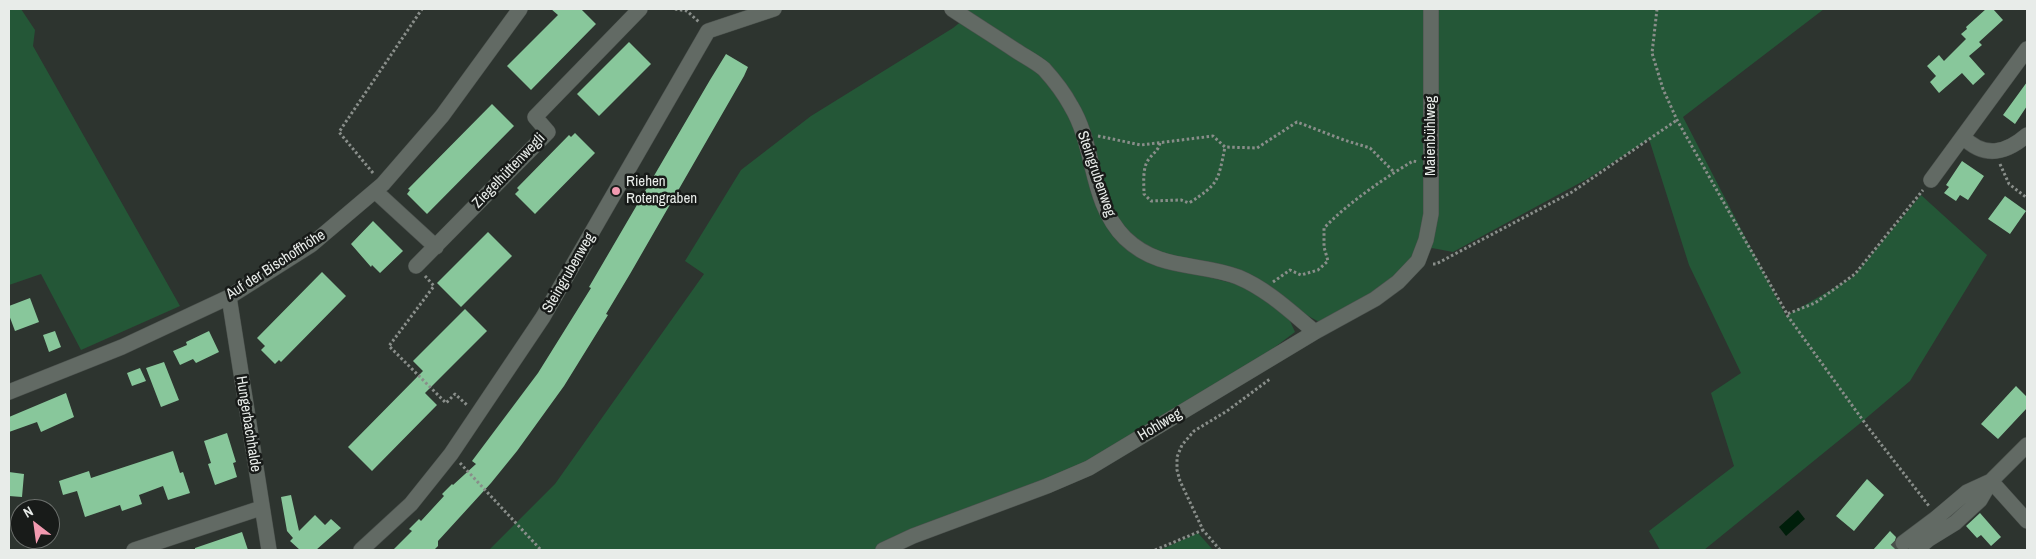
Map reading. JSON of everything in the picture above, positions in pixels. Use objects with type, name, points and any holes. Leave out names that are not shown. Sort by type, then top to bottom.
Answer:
[{"type":"street","name":"Auf der Bischoffhöhe","points":[[9,392],[122,348],[229,297],[312,245],[379,188],[442,116],[520,9]]},
{"type":"street","name":"Ziegelhüttenwegli","points":[[416,266],[548,132],[535,117],[640,9]]},
{"type":"street","points":[[708,32],[774,9]]},
{"type":"street","name":"Steingrubenweg","points":[[952,9],[1043,68],[1072,106],[1107,213],[1116,228],[1127,240],[1154,258],[1237,277],[1263,289],[1315,332]]},
{"type":"street","name":"Maienbühlweg","points":[[1418,261],[1426,240],[1431,214],[1431,9]]},
{"type":"street","name":"Steingrubenweg","points":[[361,550],[411,504],[451,454],[543,317],[708,32]]},
{"type":"street","points":[[1931,180],[2027,49]]},
{"type":"street","points":[[1963,137],[1972,146],[1986,152],[2003,150],[2027,135]]},
{"type":"street","points":[[379,188],[436,247]]},
{"type":"street","name":"Hohlweg","points":[[883,550],[913,536],[1047,486],[1089,468],[1315,332],[1375,299],[1398,282],[1418,261]]},
{"type":"street","name":"Hungerbachhalde","points":[[229,297],[269,550]]},
{"type":"street","points":[[1916,550],[1934,526],[1966,492],[1991,481],[2027,446]]},
{"type":"street","points":[[1991,481],[2027,521]]},
{"type":"street","points":[[134,550],[261,508]]},
{"type":"street","points":[[1903,543],[1934,526]]},
{"type":"path","points":[[379,188],[339,132],[422,9]]},
{"type":"path","points":[[676,9],[687,11],[708,32]]},
{"type":"path","points":[[1657,9],[1652,52],[1663,89],[1678,120],[1787,314],[1867,426],[1934,526]]},
{"type":"path","points":[[1418,261],[1436,264],[1572,192],[1678,120]]},
{"type":"path","points":[[1082,133],[1141,145],[1213,136],[1225,147],[1256,148],[1297,122],[1370,148],[1394,172]]},
{"type":"path","points":[[1160,143],[1158,150],[1148,160],[1144,178],[1144,194],[1151,201],[1180,200],[1189,203],[1210,190],[1218,177],[1225,147]]},
{"type":"path","points":[[1994,151],[2009,184],[2027,198]]},
{"type":"path","points":[[1263,289],[1290,270],[1302,275],[1318,270],[1328,261],[1324,247],[1324,228],[1338,214],[1394,172],[1413,161],[1425,165],[1432,163]]},
{"type":"path","points":[[1787,314],[1815,302],[1855,274],[1931,180]]},
{"type":"path","points":[[416,266],[434,286],[389,346],[446,403],[455,394],[477,414]]},
{"type":"path","points":[[1220,550],[1203,530],[1180,481],[1177,470],[1177,457],[1182,445],[1194,431],[1227,411],[1272,377]]},
{"type":"path","points":[[451,454],[541,550]]},
{"type":"path","points":[[1155,550],[1203,530]]},
{"type":"shaded area","points":[[9,9],[21,9],[35,30],[33,46],[180,306],[81,350],[41,274],[9,285]]},
{"type":"shaded area","points":[[960,9],[1824,9],[1683,117],[1786,316],[1853,277],[1921,195],[1987,255],[1910,381],[1704,550],[1660,550],[1649,531],[1734,466],[1711,393],[1741,373],[1689,265],[1649,139],[1587,179],[1453,252],[1432,248],[1370,296],[1321,323],[1303,313],[1261,283],[1153,251],[1132,239],[1116,221],[1065,89]]},
{"type":"shaded area","points":[[963,20],[1034,70],[1049,84],[1069,112],[1100,209],[1170,267],[1247,287],[1286,312],[1295,332],[1267,353],[1087,463],[878,550],[489,550],[555,484],[704,274],[685,261],[741,170],[811,116]]},
{"type":"shaded area","points":[[1798,510],[1805,519],[1786,536],[1779,527]]},
{"type":"shaded area","points":[[1198,533],[1213,550],[1160,550]]},
{"type":"building","points":[[551,9],[581,9],[596,24],[531,90],[507,66],[558,15]]},
{"type":"building","points":[[1986,9],[1993,9],[2003,20],[1979,42],[1982,45],[1969,56],[1985,74],[1973,85],[1962,73],[1939,93],[1930,82],[1936,76],[1927,66],[1939,55],[1944,61],[1966,39],[1961,34],[1967,29],[1966,27]]},
{"type":"building","points":[[629,42],[651,64],[599,116],[577,94]]},
{"type":"building","points":[[726,54],[748,67],[744,76],[606,314],[608,315],[564,386],[517,451],[491,483],[438,541],[438,546],[434,550],[393,550],[412,531],[409,529],[419,519],[421,521],[444,496],[442,494],[476,464],[472,461],[538,373],[591,288],[589,287]]},
{"type":"building","points":[[2027,82],[2027,106],[2015,124],[2003,115]]},
{"type":"building","points":[[492,104],[514,126],[427,214],[407,194],[410,190],[408,189]]},
{"type":"building","points":[[575,133],[595,153],[535,214],[515,194],[519,190],[517,188],[569,135],[571,137]]},
{"type":"building","points":[[1962,161],[1984,176],[1968,200],[1960,195],[1956,201],[1944,193],[1949,187],[1946,185]]},
{"type":"building","points":[[2005,196],[2026,211],[2010,234],[1988,219]]},
{"type":"building","points":[[373,221],[403,251],[380,273],[372,265],[371,267],[351,244]]},
{"type":"building","points":[[488,232],[512,256],[461,307],[437,283]]},
{"type":"building","points":[[322,272],[346,296],[281,362],[279,360],[275,364],[261,350],[265,346],[257,338]]},
{"type":"building","points":[[30,298],[39,322],[15,331],[9,315],[9,306]]},
{"type":"building","points":[[465,309],[487,331],[425,393],[437,405],[372,471],[348,447],[423,371],[413,361]]},
{"type":"building","points":[[55,331],[61,347],[49,352],[43,335]]},
{"type":"building","points":[[209,331],[219,352],[196,363],[193,359],[180,365],[173,351],[187,345],[186,342]]},
{"type":"building","points":[[164,362],[179,400],[161,407],[146,368]]},
{"type":"building","points":[[140,368],[146,381],[132,386],[127,373]]},
{"type":"building","points":[[2016,386],[2027,397],[2027,408],[1998,439],[1981,424]]},
{"type":"building","points":[[66,393],[74,417],[41,432],[37,422],[9,432],[9,417]]},
{"type":"building","points":[[227,433],[236,462],[233,463],[237,477],[215,485],[208,464],[211,463],[204,441]]},
{"type":"building","points":[[173,451],[180,473],[183,472],[190,493],[168,500],[163,486],[139,495],[142,504],[122,511],[120,505],[85,517],[77,491],[63,495],[59,481],[89,471],[91,478]]},
{"type":"building","points":[[9,472],[24,474],[22,497],[9,496]]},
{"type":"building","points":[[1867,479],[1884,495],[1854,531],[1836,516]]},
{"type":"building","points":[[291,495],[299,531],[315,515],[325,525],[331,519],[341,528],[316,550],[300,550],[290,541],[293,538],[287,531],[281,497]]},
{"type":"building","points":[[1980,513],[2001,537],[1991,546],[1981,535],[1977,538],[1966,526]]},
{"type":"building","points":[[1890,531],[1896,537],[1894,544],[1897,550],[1873,550]]},
{"type":"building","points":[[242,532],[248,550],[195,550],[195,548]]},
{"type":"tunnel","points":[[1896,550],[1903,543]]},
{"type":"place","name":"Riehen Rotengraben","points":[[616,191]]}]
